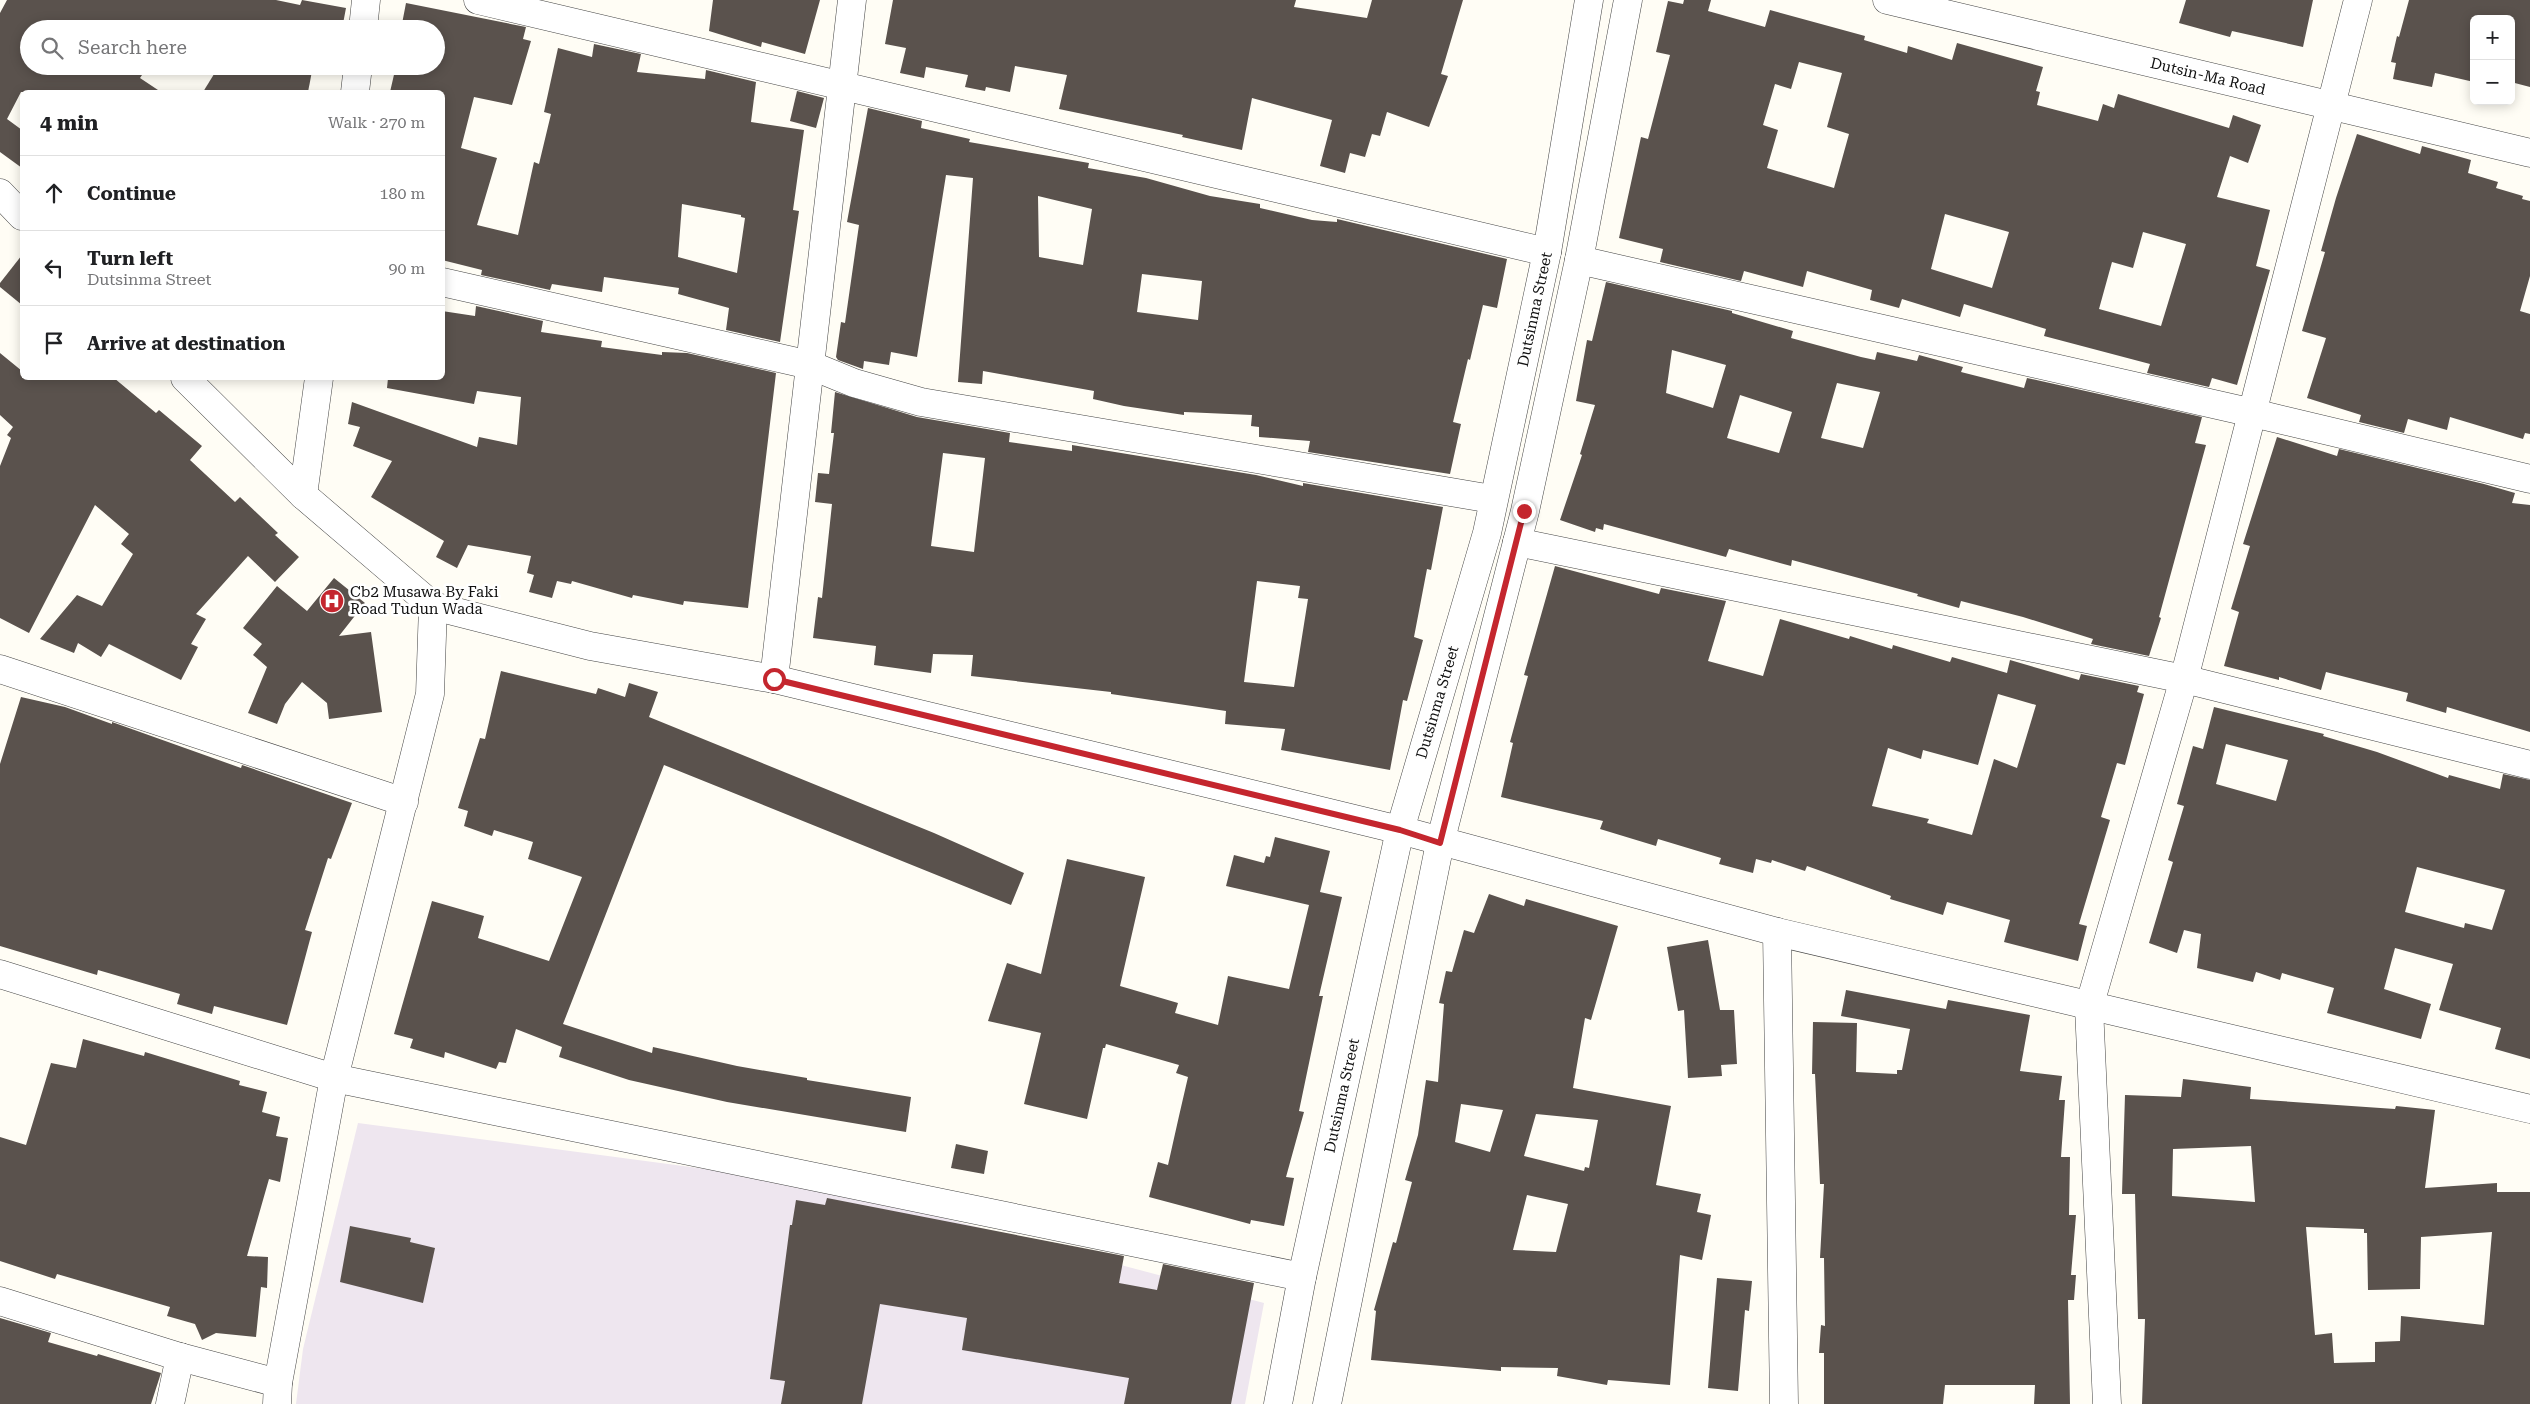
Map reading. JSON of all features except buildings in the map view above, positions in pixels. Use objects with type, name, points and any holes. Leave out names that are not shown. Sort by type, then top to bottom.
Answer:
[{"type":"street","points":[[364,20],[366,0]]},
{"type":"street","points":[[478,0],[840,87],[1548,252]]},
{"type":"street","points":[[774,679],[840,87],[852,0]]},
{"type":"street","name":"Dutsinma Street","points":[[1278,1404],[1302,1277],[1400,830],[1486,533],[1548,252],[1589,0]]},
{"type":"street","points":[[1347,1404],[1327,1404],[1440,843],[1517,542],[1579,260],[1628,0]]},
{"type":"street","name":"Dutsin-Ma Road","points":[[1887,0],[2530,153]]},
{"type":"street","points":[[2108,1404],[2089,1007],[2184,679],[2358,0]]},
{"type":"street","points":[[355,90],[357,75]]},
{"type":"street","points":[[1579,260],[2253,413],[2530,479]]},
{"type":"street","points":[[445,283],[810,365],[854,383],[920,402],[1492,499]]},
{"type":"street","points":[[187,380],[303,495],[433,606],[590,646],[774,679],[1400,830],[1440,843],[1777,932],[2089,1007],[2530,1109]]},
{"type":"street","points":[[303,495],[319,380]]},
{"type":"street","points":[[1517,542],[2184,679],[2530,765]]},
{"type":"street","points":[[0,1301],[180,1356],[277,1394],[334,1078],[430,694],[433,606]]},
{"type":"street","points":[[0,669],[404,802]]},
{"type":"street","points":[[1777,932],[1784,1404]]},
{"type":"street","points":[[0,974],[334,1078],[1302,1277]]},
{"type":"street","points":[[170,1404],[180,1356]]},
{"type":"shaded area","points":[[358,1123],[812,1183],[1264,1303],[1245,1404],[296,1404],[303,1349]]},
{"type":"place","name":"Cb2 Musawa By Faki Road Tudun Wada","points":[[332,601]]},
{"type":"route","points":[[774,679],[1400,830],[1440,843],[1524,511]]}]
